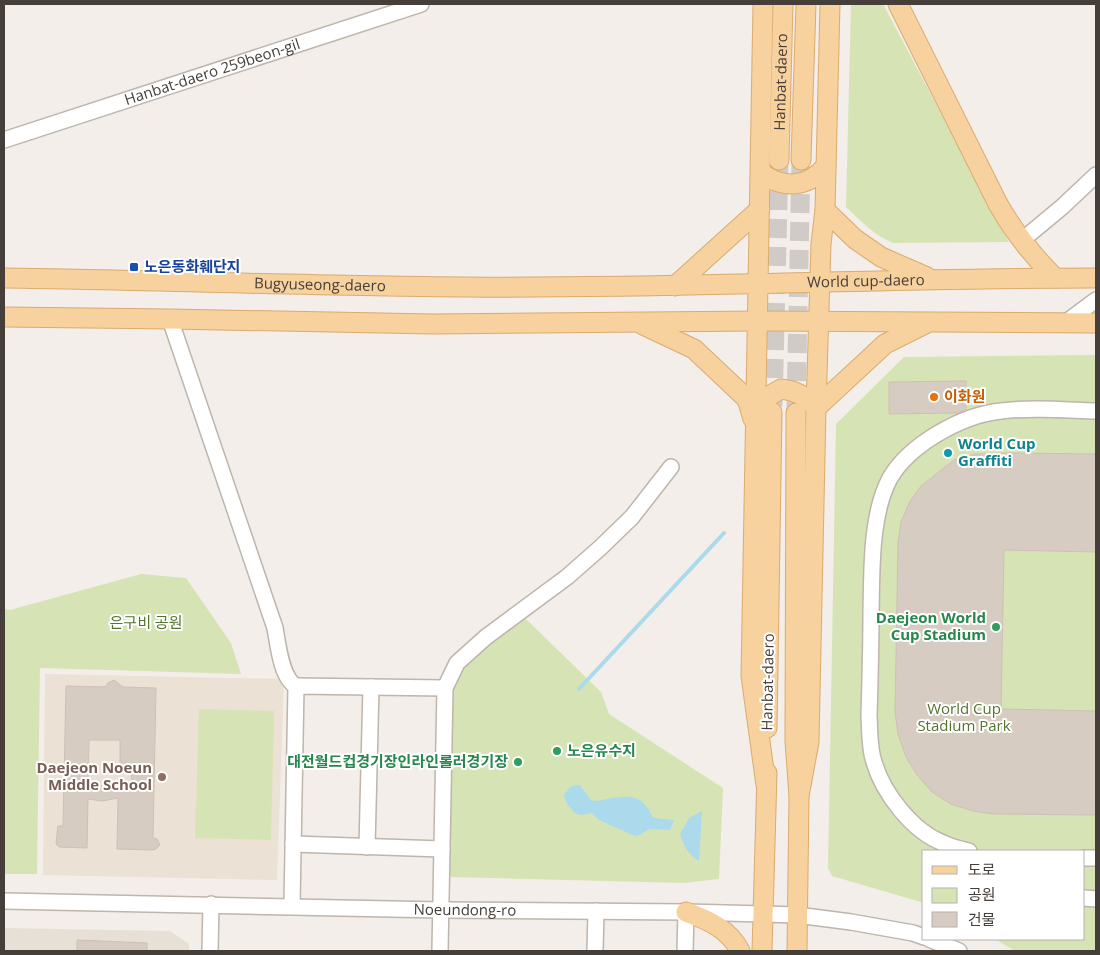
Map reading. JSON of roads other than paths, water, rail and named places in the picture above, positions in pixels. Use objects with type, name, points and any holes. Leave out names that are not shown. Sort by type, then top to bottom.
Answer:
[{"type":"main road","name":"Hanbat-daero","points":[[762,951],[766,785],[758,284],[764,4]]},
{"type":"main road","name":"Hanbat-daero","points":[[779,160],[783,4]]},
{"type":"main road","name":"Hanbat-daero","points":[[802,160],[806,4]]},
{"type":"main road","points":[[799,796],[809,742],[818,320],[825,210],[830,4]]},
{"type":"main road","points":[[898,4],[1011,228],[1055,278]]},
{"type":"main road","points":[[761,173],[768,178],[782,183],[800,183],[816,177],[826,166]]},
{"type":"main road","points":[[675,286],[760,209]]},
{"type":"main road","points":[[825,210],[855,239],[881,257],[933,279]]},
{"type":"main road","name":"Bugyuseong-daero","points":[[4,278],[466,287],[636,286]]},
{"type":"main road","name":"World cup-daero","points":[[636,286],[933,279],[1096,278]]},
{"type":"main road","points":[[4,317],[433,324],[818,320],[1096,323]]},
{"type":"main road","points":[[816,408],[885,344],[930,322]]},
{"type":"main road","points":[[637,323],[694,349],[747,399],[761,418]]},
{"type":"main road","points":[[761,418],[762,400],[781,389],[798,393],[810,401],[816,408]]},
{"type":"main road","name":"Hanbat-daero","points":[[796,412],[795,740],[799,796],[796,951]]},
{"type":"main road","points":[[686,912],[706,919],[730,934],[740,951]]},
{"type":"street","name":"Hanbat-daero 259beon-gil","points":[[4,140],[421,4]]},
{"type":"street","points":[[1020,240],[1062,207],[1096,176]]},
{"type":"street","points":[[1065,323],[1096,300]]},
{"type":"street","points":[[170,319],[275,628],[285,674],[291,683],[296,686],[445,688]]},
{"type":"street","points":[[966,850],[942,843],[921,829],[903,813],[886,790],[874,762],[869,716],[874,543],[878,511],[890,478],[904,461],[920,446],[964,420],[1008,410],[1096,411]]},
{"type":"street","points":[[440,951],[445,688],[457,663],[486,637],[568,577],[600,548],[632,517],[671,467]]},
{"type":"street","points":[[292,905],[296,686]]},
{"type":"street","points":[[367,847],[370,687]]},
{"type":"street","points":[[293,844],[442,849]]},
{"type":"street","name":"Noeundong-ro","points":[[4,901],[797,915],[860,923],[922,936]]},
{"type":"street","points":[[210,951],[211,904]]},
{"type":"street","points":[[595,951],[596,911]]},
{"type":"street","points":[[684,951],[686,912]]},
{"type":"street","points":[[932,940],[959,951]]},
{"type":"water","points":[[580,785],[591,800],[598,801],[629,797],[640,800],[645,804],[653,818],[674,820],[670,830],[649,829],[635,836],[599,820],[592,813],[581,815],[575,813],[568,805],[564,795],[570,787]]},
{"type":"water","points":[[702,811],[699,861],[687,850],[680,834],[689,818]]},
{"type":"waterway","points":[[579,689],[724,533]]},
{"type":"tunnel","points":[[773,406],[779,160]]},
{"type":"tunnel","points":[[796,409],[801,160]]},
{"type":"place","name":"노은동화훼단지","points":[[134,267]]},
{"type":"place","name":"이화원","points":[[934,397]]},
{"type":"place","name":"World Cup Graffiti","points":[[948,453]]},
{"type":"place","name":"Daejeon World Cup Stadium","points":[[996,627]]},
{"type":"place","name":"노은유수지","points":[[557,751]]},
{"type":"place","name":"대전월드컵경기장인라인롤러경기장","points":[[518,762]]},
{"type":"place","name":"Daejeon Noeun Middle School","points":[[162,777]]},
{"type":"park label","name":"은구비 공원","points":[[146,623]]},
{"type":"park label","name":"World Cup Stadium Park","points":[[964,718]]}]
